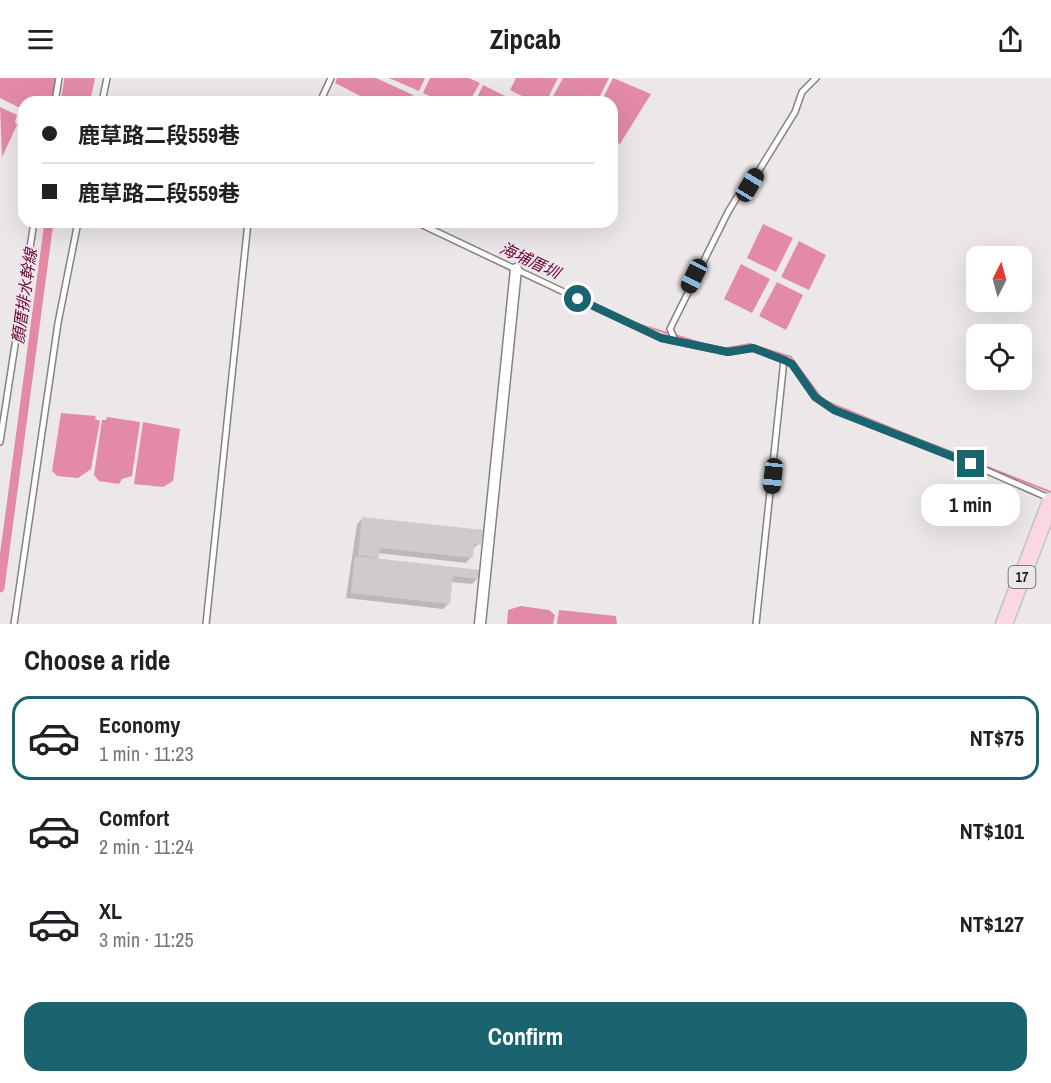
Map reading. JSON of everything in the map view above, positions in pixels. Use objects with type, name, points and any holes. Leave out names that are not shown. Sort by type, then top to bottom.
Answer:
[{"type":"main road","name":"17","points":[[1004,624],[1051,500]]},
{"type":"main road","name":"17","points":[[1015,624],[1051,532]]},
{"type":"street","points":[[480,624],[516,269]]},
{"type":"lane","points":[[56,96],[59,78]]},
{"type":"lane","points":[[103,96],[107,78]]},
{"type":"lane","points":[[323,96],[332,78]]},
{"type":"lane","points":[[675,340],[670,329],[728,212],[739,194],[750,185],[795,112],[802,92],[816,78]]},
{"type":"lane","points":[[0,442],[33,228]]},
{"type":"lane","points":[[14,624],[58,323],[77,228]]},
{"type":"lane","points":[[206,624],[247,228]]},
{"type":"lane","points":[[429,228],[661,338],[728,352],[753,348],[784,360],[792,364],[815,397],[834,410],[951,455],[1051,500]]},
{"type":"lane","points":[[756,624],[784,360]]},
{"type":"shaded area","points":[[0,78],[58,78],[54,96],[18,96],[18,107],[0,98]]},
{"type":"shaded area","points":[[68,78],[95,78],[91,96],[66,96]]},
{"type":"shaded area","points":[[337,78],[376,78],[413,95],[360,96],[335,83]]},
{"type":"shaded area","points":[[389,78],[425,78],[419,91]]},
{"type":"shaded area","points":[[430,78],[469,78],[480,83],[472,96],[429,96],[423,93]]},
{"type":"shaded area","points":[[516,78],[558,78],[549,96],[522,96],[510,90]]},
{"type":"shaded area","points":[[563,78],[609,78],[600,96],[553,96]]},
{"type":"shaded area","points":[[613,78],[651,94],[620,144],[618,143],[618,96],[604,96]]},
{"type":"shaded area","points":[[483,85],[505,96],[478,96]]},
{"type":"shaded area","points":[[0,107],[17,115],[15,122],[17,125],[2,157]]},
{"type":"shaded area","points":[[763,224],[793,238],[776,272],[747,258]]},
{"type":"shaded area","points":[[799,241],[826,255],[809,290],[781,277]]},
{"type":"shaded area","points":[[741,264],[770,279],[752,313],[724,299]]},
{"type":"shaded area","points":[[777,282],[803,295],[786,330],[759,316]]},
{"type":"shaded area","points":[[61,413],[96,416],[95,419],[100,421],[91,469],[78,478],[57,476],[52,471]]},
{"type":"shaded area","points":[[107,417],[140,422],[132,476],[122,479],[119,484],[99,481],[94,475],[102,420],[106,420]]},
{"type":"shaded area","points":[[143,422],[180,429],[173,481],[163,487],[134,484]]},
{"type":"shaded area","points":[[521,606],[549,610],[555,615],[553,624],[507,624],[508,610]]},
{"type":"shaded area","points":[[559,610],[616,616],[617,624],[557,624]]},
{"type":"building","points":[[362,517],[483,530],[481,545],[474,544],[473,558],[380,548],[379,558],[358,555]]},
{"type":"building","points":[[355,556],[480,570],[479,579],[453,576],[450,604],[351,593]]},
{"type":"waterway","name":"顏厝排水幹線","points":[[66,96],[69,78]]},
{"type":"waterway","name":"顏厝排水幹線","points":[[0,588],[48,228]]},
{"type":"waterway","name":"海埔厝圳","points":[[635,323],[670,334]]},
{"type":"waterway","name":"海埔厝圳","points":[[675,335],[704,344]]},
{"type":"waterway","name":"海埔厝圳","points":[[721,349],[750,344],[791,357],[823,400],[942,449]]},
{"type":"waterway","name":"海埔厝圳","points":[[959,456],[1051,492]]},
{"type":"route","points":[[578,299],[661,338],[718,351],[728,352],[753,348],[784,360],[792,364],[815,397],[834,410],[971,464]]}]
